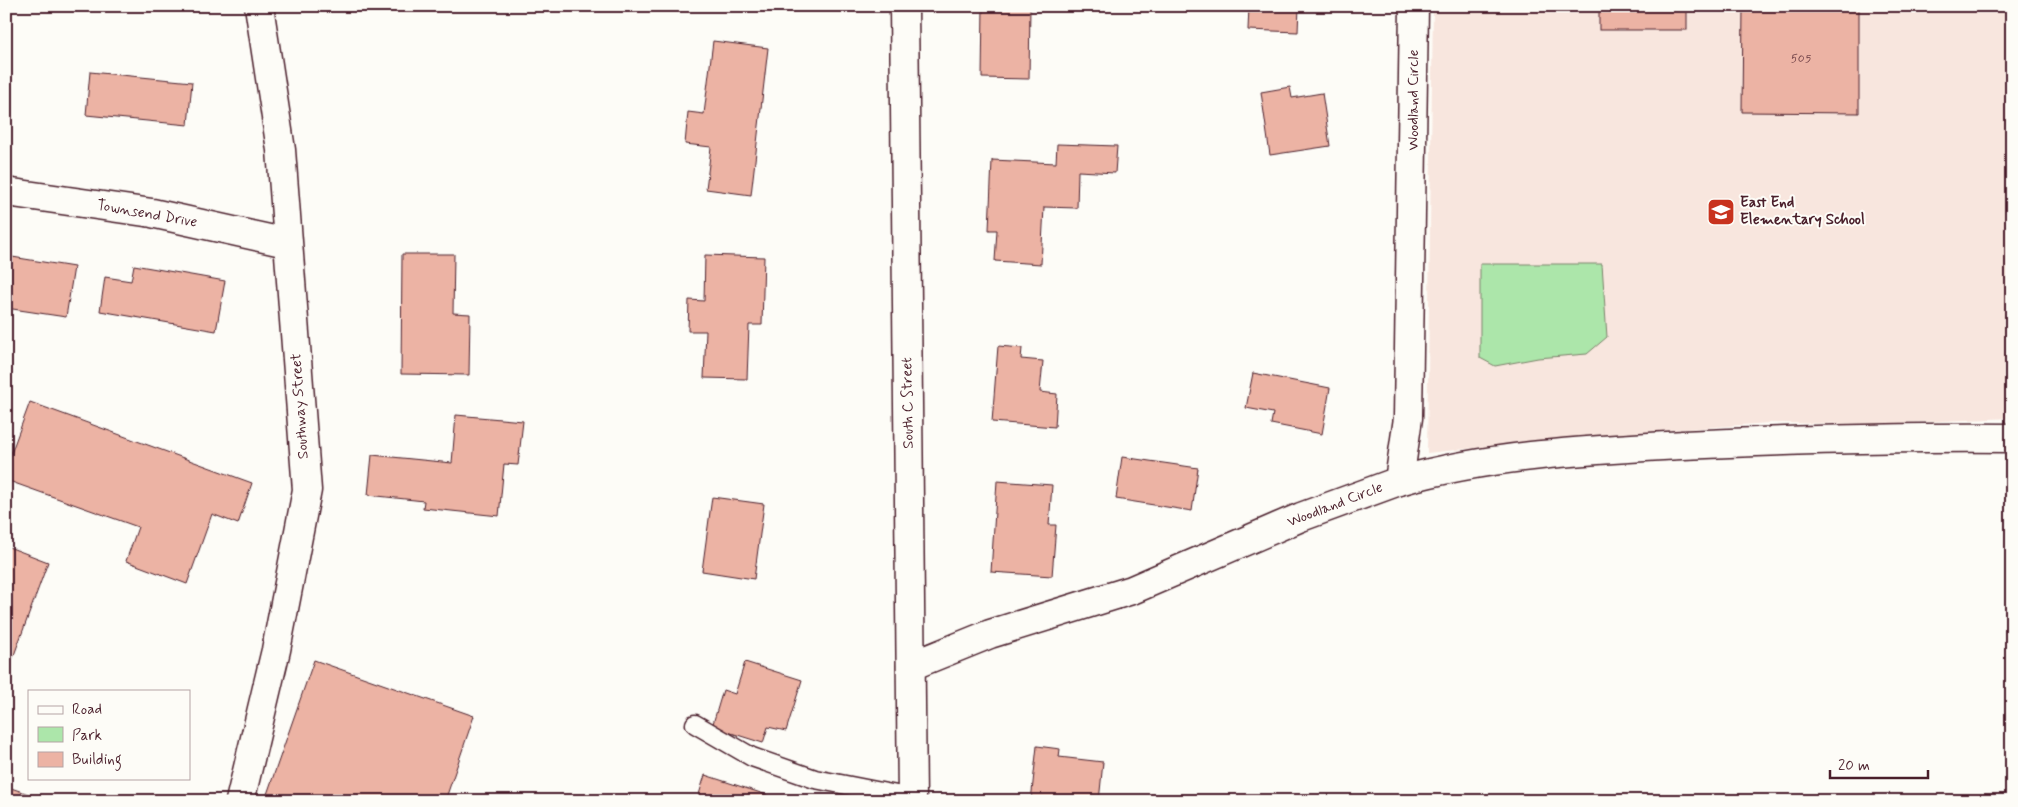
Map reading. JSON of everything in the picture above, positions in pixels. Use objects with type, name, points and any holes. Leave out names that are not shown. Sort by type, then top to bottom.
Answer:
[{"type":"street","name":"Southway Street","points":[[240,801],[276,650],[307,490],[281,150],[259,6]]},
{"type":"street","name":"South C Street","points":[[904,6],[912,799]]},
{"type":"street","name":"Woodland Circle","points":[[911,666],[990,634],[1132,590],[1301,517],[1399,481],[1408,418],[1414,6]]},
{"type":"street","name":"Townsend Drive","points":[[6,192],[152,213],[287,242]]},
{"type":"street","points":[[1399,481],[1446,468],[1603,449],[1785,440],[2012,438]]},
{"type":"lane","points":[[695,724],[752,757],[815,779],[912,799]]},
{"type":"shaded area","name":"East End Elementary School","points":[[1433,6],[2012,6],[2012,418],[1875,424],[1769,423],[1594,436],[1427,453]]},
{"type":"green space","points":[[1480,264],[1602,264],[1607,337],[1587,354],[1538,358],[1495,366],[1480,358]]},
{"type":"building","points":[[983,6],[1030,6],[1029,79],[982,78]]},
{"type":"building","points":[[1249,6],[1299,6],[1298,32],[1248,30]]},
{"type":"building","points":[[1599,6],[1687,6],[1687,30],[1599,30]]},
{"type":"building","points":[[1743,6],[1859,6],[1859,113],[1742,112]]},
{"type":"building","points":[[713,41],[768,48],[751,195],[706,189],[711,147],[685,144],[688,112],[704,114]]},
{"type":"building","points":[[90,72],[192,82],[188,125],[86,115]]},
{"type":"building","points":[[1290,87],[1292,98],[1322,93],[1330,146],[1270,155],[1261,92]]},
{"type":"building","points":[[1057,144],[1117,146],[1115,173],[1078,171],[1077,208],[1044,207],[1041,264],[995,261],[997,230],[989,230],[992,160],[1056,163]]},
{"type":"building","points":[[402,254],[454,254],[453,313],[470,314],[469,375],[401,374]]},
{"type":"building","points":[[705,255],[764,257],[762,325],[749,325],[747,379],[704,378],[706,331],[688,331],[689,300],[704,301]]},
{"type":"building","points":[[6,256],[74,267],[66,317],[6,308]]},
{"type":"building","points":[[134,265],[225,281],[216,331],[100,311],[105,277],[131,281]]},
{"type":"building","points":[[998,346],[1022,348],[1021,359],[1043,361],[1040,392],[1057,394],[1055,427],[992,422]]},
{"type":"building","points":[[1253,373],[1330,388],[1322,434],[1271,424],[1273,413],[1246,408]]},
{"type":"building","points":[[30,402],[252,483],[238,524],[212,514],[187,584],[126,561],[138,527],[6,480],[6,467]]},
{"type":"building","points":[[456,415],[523,421],[518,465],[504,464],[499,516],[423,508],[424,501],[368,495],[372,455],[452,463]]},
{"type":"building","points":[[1122,457],[1198,468],[1192,511],[1116,499]]},
{"type":"building","points":[[997,481],[1052,485],[1049,525],[1056,525],[1052,576],[991,572]]},
{"type":"building","points":[[712,497],[764,504],[754,579],[702,571]]},
{"type":"building","points":[[6,546],[48,562],[6,677]]},
{"type":"building","points":[[314,660],[474,716],[445,801],[265,800]]},
{"type":"building","points":[[745,662],[802,680],[786,731],[768,727],[763,743],[712,727],[723,690],[735,694]]},
{"type":"building","points":[[1037,746],[1060,749],[1059,757],[1103,762],[1099,801],[1031,801]]},
{"type":"building","points":[[705,775],[767,795],[765,801],[697,801]]},
{"type":"building","points":[[11,788],[49,801],[6,801]]},
{"type":"place","name":"East End Elementary School","points":[[1721,212]]}]
